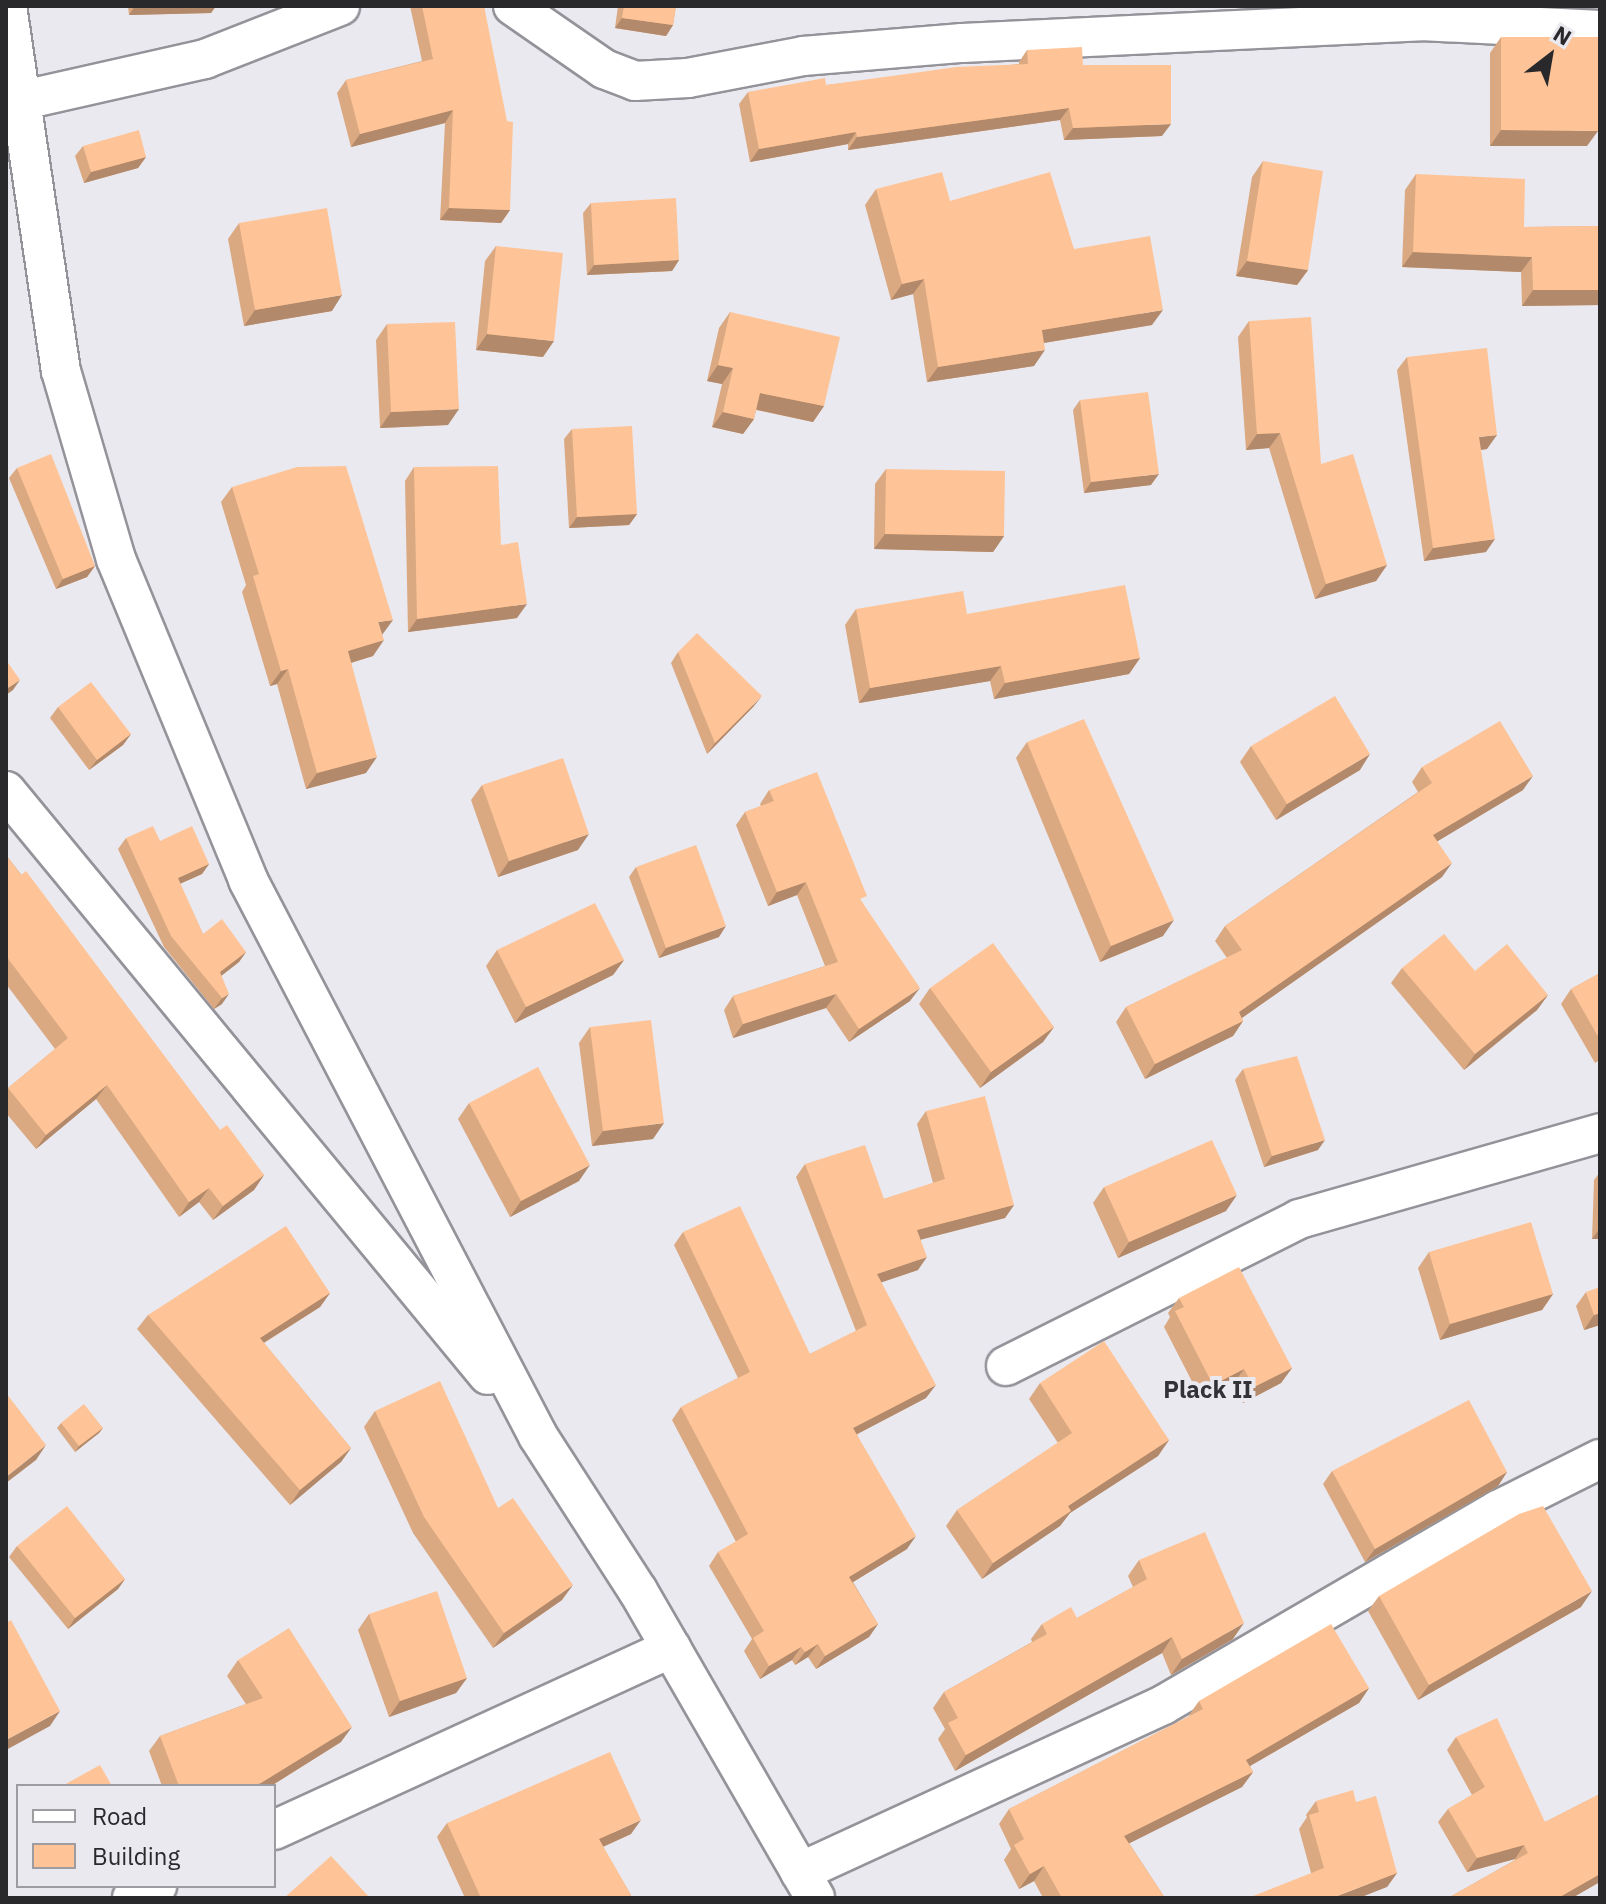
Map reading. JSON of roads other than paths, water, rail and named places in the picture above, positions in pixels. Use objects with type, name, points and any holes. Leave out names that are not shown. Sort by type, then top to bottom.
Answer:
[{"type":"street","points":[[7,6],[61,371],[116,559],[248,880],[538,1436],[671,1648],[808,1885],[1163,1705],[1498,1510],[1600,1459]]},
{"type":"street","points":[[19,101],[205,59],[340,6]]},
{"type":"street","points":[[513,6],[604,69],[635,81],[688,78],[803,56],[962,43],[1421,21],[1600,30]]},
{"type":"street","points":[[6,791],[538,1436]]},
{"type":"street","points":[[1006,1366],[1299,1219],[1600,1133]]},
{"type":"street","points":[[276,1829],[671,1648]]},
{"type":"street","points":[[132,1898],[153,1888]]},
{"type":"district","name":"Plack II","points":[[1208,1390]]}]
